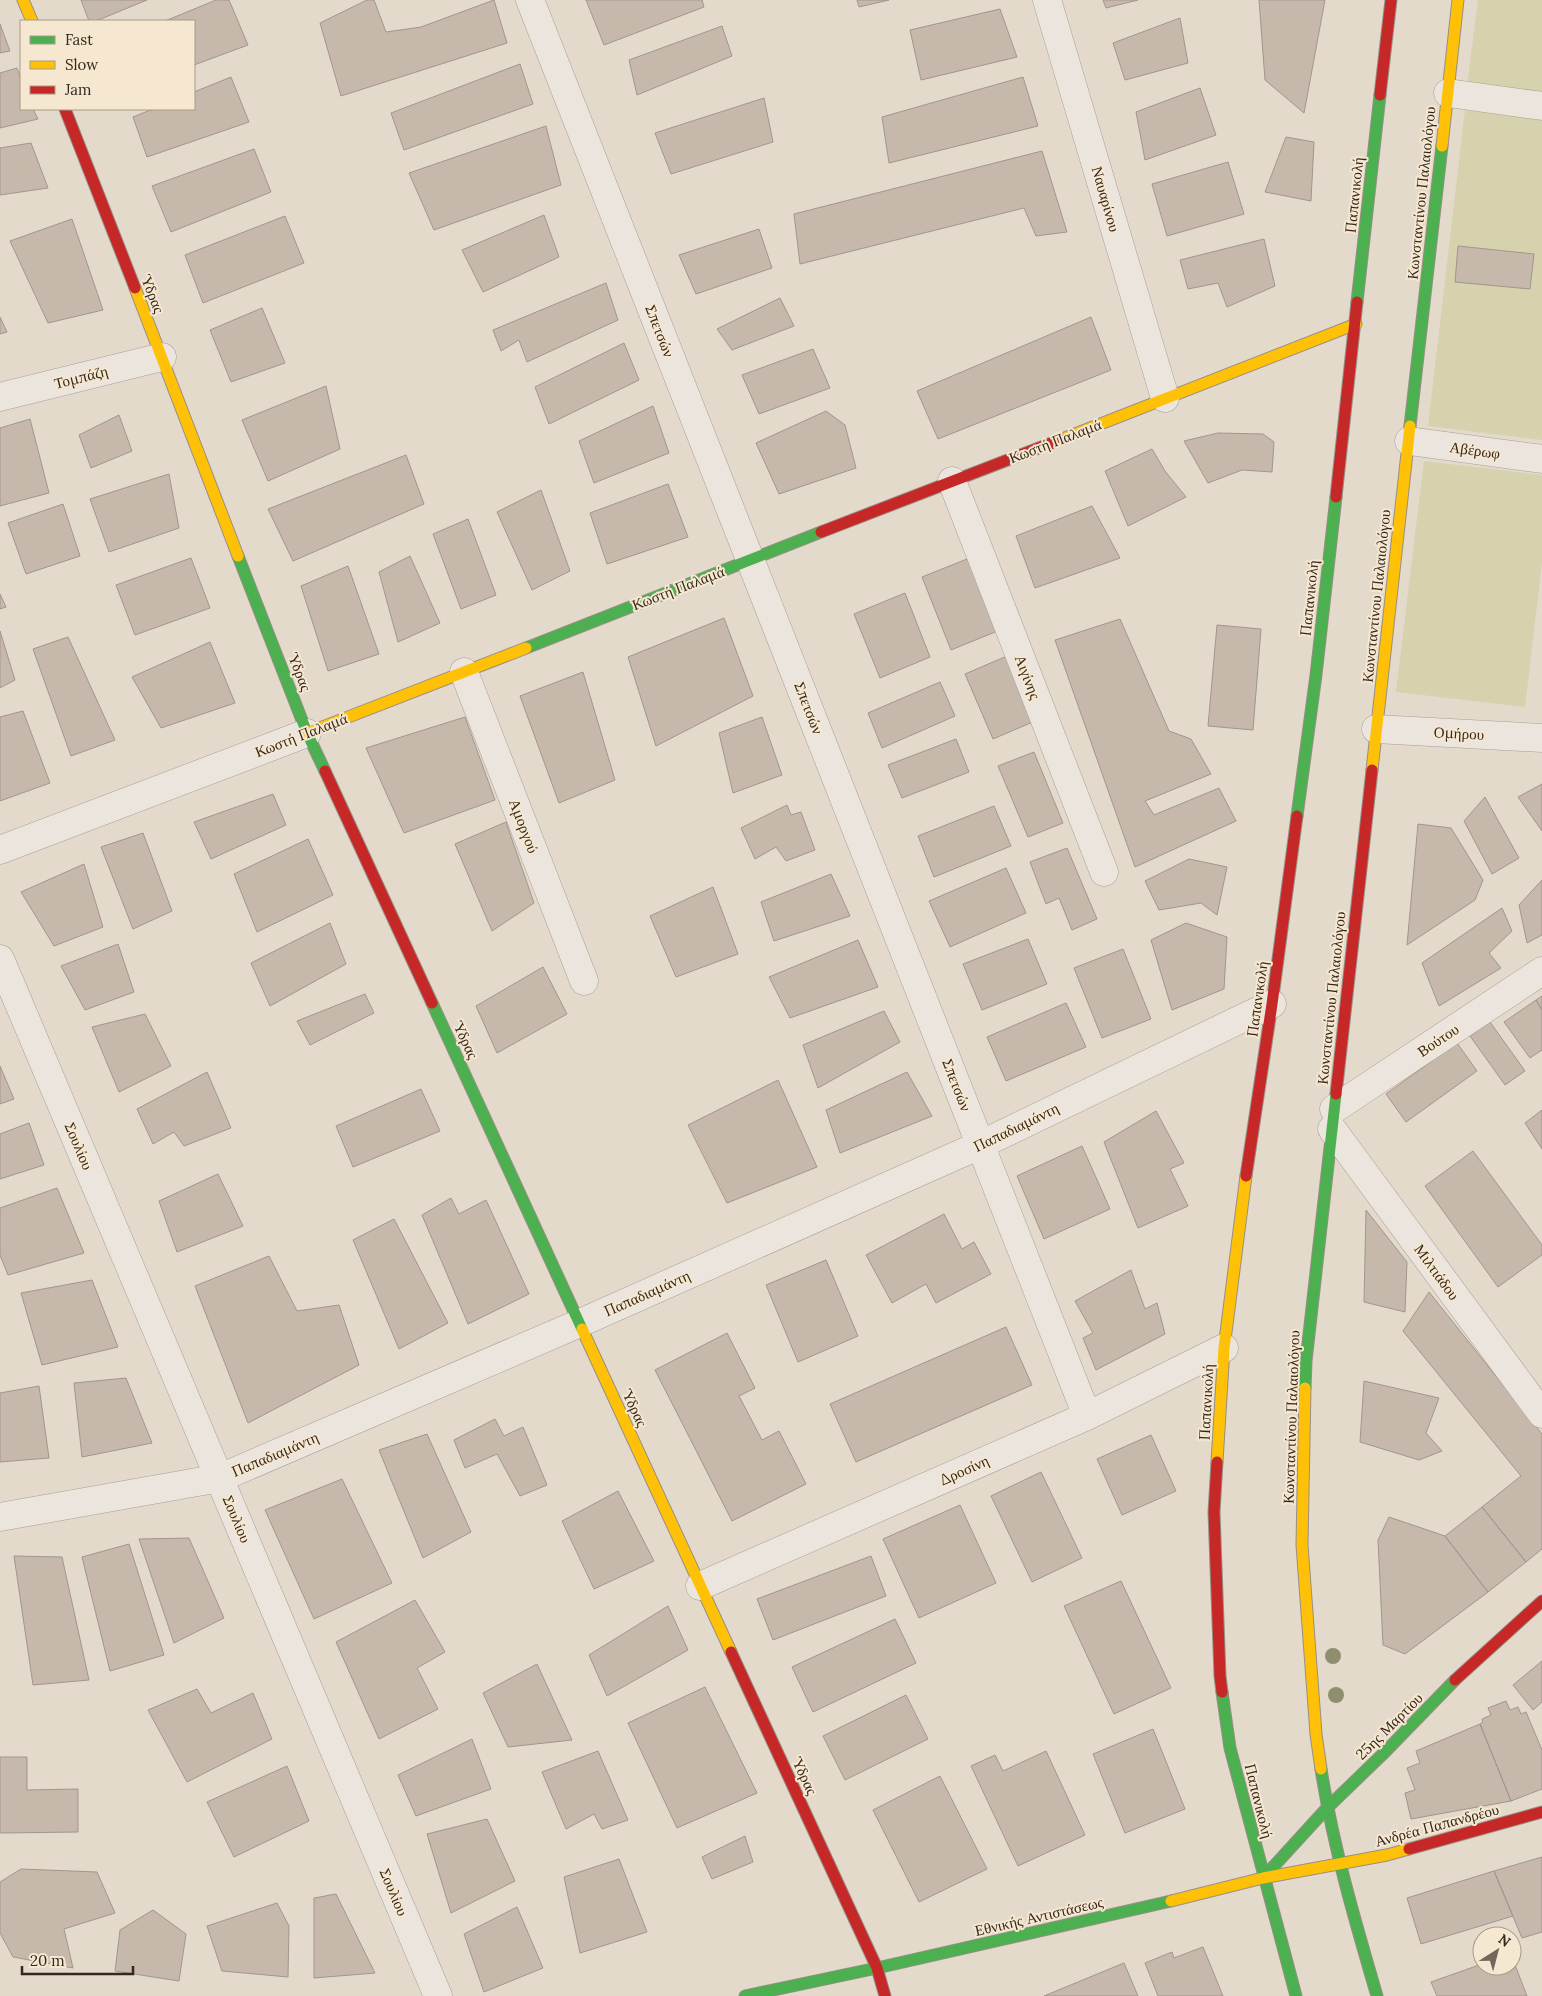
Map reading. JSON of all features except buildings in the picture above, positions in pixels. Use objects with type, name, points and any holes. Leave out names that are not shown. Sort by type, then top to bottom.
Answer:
[{"type":"main road","points":[[23,0],[32,20]]},
{"type":"main road","name":"Παπανικολή","points":[[1296,1996],[1263,1878],[1230,1748],[1220,1676],[1214,1512],[1224,1348],[1316,675],[1391,0]]},
{"type":"main road","name":"Κωνσταντίνου Παλαιολόγου","points":[[1377,1996],[1339,1864],[1327,1808],[1316,1734],[1302,1545],[1306,1361],[1458,0]]},
{"type":"main road","name":"Ύδρας","points":[[66,110],[307,733],[877,1968],[885,1996]]},
{"type":"main road","name":"Κωστή Παλαμά","points":[[307,733],[1356,324]]},
{"type":"main road","name":"25ης Μαρτίου","points":[[1263,1878],[1327,1808],[1386,1751],[1466,1668],[1542,1601]]},
{"type":"main road","name":"Ανδρέα Παπανδρέου","points":[[1339,1864],[1387,1855],[1542,1812]]},
{"type":"main road","name":"Εθνικής Αντιστάσεως","points":[[745,1996],[877,1968],[1228,1888],[1263,1878],[1339,1864]]},
{"type":"street","name":"Σπετσών","points":[[530,0],[1087,1416]]},
{"type":"street","name":"Ναυαρίνου","points":[[1047,0],[1165,398]]},
{"type":"street","points":[[1448,93],[1542,106]]},
{"type":"street","name":"Τομπάζη","points":[[0,397],[162,358]]},
{"type":"street","name":"Αβέρωφ","points":[[1409,441],[1542,459]]},
{"type":"street","name":"Αιγίνης","points":[[952,481],[1104,872]]},
{"type":"street","name":"Αμοργού","points":[[464,672],[584,981]]},
{"type":"street","name":"Ομήρου","points":[[1376,729],[1542,738]]},
{"type":"street","name":"Κωστή Παλαμά","points":[[0,850],[307,733]]},
{"type":"street","name":"Σουλίου","points":[[0,959],[438,1996]]},
{"type":"street","name":"Βούτου","points":[[1333,1119],[1542,971]]},
{"type":"street","name":"Παπαδιαμάντη","points":[[0,1516],[220,1478],[580,1323],[980,1145],[1272,1004]]},
{"type":"street","name":"Μιλτιάδου","points":[[1333,1119],[1542,1414]]},
{"type":"street","name":"Δροσίνη","points":[[700,1586],[1087,1416],[1224,1348]]},
{"type":"shaded area","points":[[1478,0],[1542,0],[1542,95],[1467,86]]},
{"type":"shaded area","points":[[1465,110],[1542,119],[1542,440],[1428,426]]},
{"type":"shaded area","points":[[1424,461],[1542,475],[1542,563],[1525,707],[1396,692]]},
{"type":"traffic: fast","points":[[1357,302],[1380,95]]},
{"type":"traffic: fast","points":[[1410,426],[1442,146]]},
{"type":"traffic: fast","points":[[1297,816],[1316,675],[1336,497]]},
{"type":"traffic: fast","points":[[526,648],[821,532]]},
{"type":"traffic: fast","points":[[238,556],[307,733],[325,771]]},
{"type":"traffic: fast","points":[[432,1003],[582,1329]]},
{"type":"traffic: fast","points":[[1305,1388],[1306,1361],[1336,1094]]},
{"type":"traffic: fast","points":[[1263,1878],[1327,1808],[1455,1680]]},
{"type":"traffic: fast","points":[[1222,1692],[1230,1748],[1296,1996]]},
{"type":"traffic: fast","points":[[1321,1769],[1338,1855],[1377,1996]]},
{"type":"traffic: fast","points":[[745,1996],[1171,1901]]},
{"type":"traffic: slow","points":[[23,0],[32,20]]},
{"type":"traffic: slow","points":[[1442,146],[1458,0]]},
{"type":"traffic: slow","points":[[135,288],[238,556]]},
{"type":"traffic: slow","points":[[1062,439],[1356,324]]},
{"type":"traffic: slow","points":[[1372,770],[1410,426]]},
{"type":"traffic: slow","points":[[307,733],[526,648]]},
{"type":"traffic: slow","points":[[1217,1462],[1224,1348],[1246,1176]]},
{"type":"traffic: slow","points":[[582,1329],[731,1652]]},
{"type":"traffic: slow","points":[[1305,1388],[1302,1545],[1316,1734],[1321,1769]]},
{"type":"traffic: slow","points":[[1171,1901],[1263,1878],[1387,1855],[1409,1849]]},
{"type":"traffic: jam","points":[[1380,95],[1391,0]]},
{"type":"traffic: jam","points":[[65,110],[135,288]]},
{"type":"traffic: jam","points":[[1336,497],[1357,302]]},
{"type":"traffic: jam","points":[[821,532],[1062,439]]},
{"type":"traffic: jam","points":[[1336,1094],[1372,770]]},
{"type":"traffic: jam","points":[[325,771],[432,1003]]},
{"type":"traffic: jam","points":[[1246,1176],[1272,1004],[1297,816]]},
{"type":"traffic: jam","points":[[1217,1462],[1214,1512],[1222,1692]]},
{"type":"traffic: jam","points":[[1455,1680],[1542,1601]]},
{"type":"traffic: jam","points":[[731,1652],[877,1968],[885,1996]]},
{"type":"traffic: jam","points":[[1409,1849],[1542,1812]]}]
